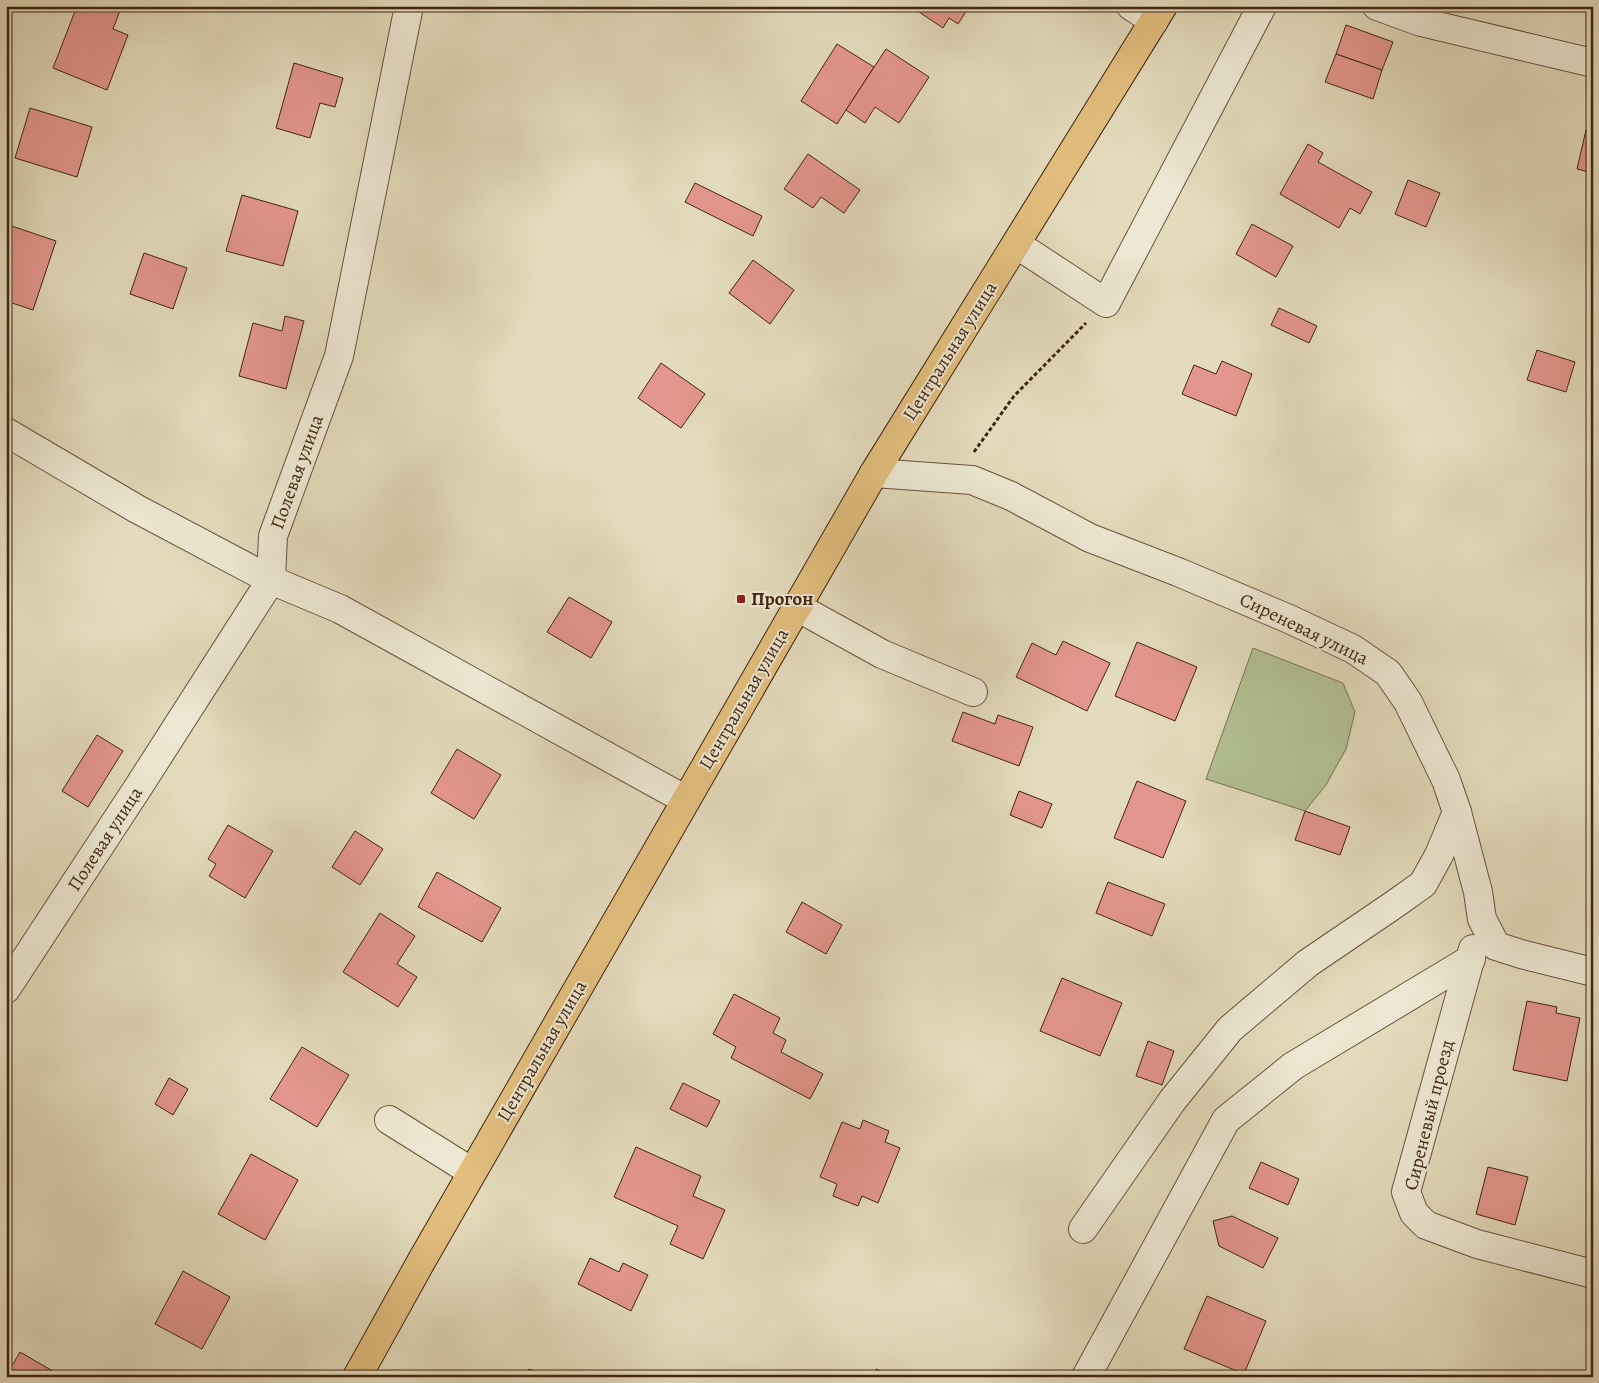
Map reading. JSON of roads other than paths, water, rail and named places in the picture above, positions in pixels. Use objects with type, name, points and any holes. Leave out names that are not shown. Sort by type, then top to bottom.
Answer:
[{"type":"main road","name":"Центральная улица","points":[[356,1377],[874,473],[1158,14]]},
{"type":"street","name":"Полевая улица","points":[[6,989],[271,580],[273,536],[339,356],[410,6]]},
{"type":"street","points":[[1131,6],[1158,14]]},
{"type":"street","points":[[1016,244],[1106,304],[1262,6]]},
{"type":"street","points":[[1378,6],[1421,22],[1593,63]]},
{"type":"street","points":[[6,432],[136,509],[271,580],[340,609],[686,800]]},
{"type":"street","name":"Сиреневая улица","points":[[874,473],[972,480],[1012,496],[1090,538],[1281,615],[1353,649],[1388,673],[1408,702],[1446,780],[1457,812],[1478,892],[1482,919],[1496,946],[1520,954],[1593,972]]},
{"type":"street","points":[[797,607],[882,654],[973,692]]},
{"type":"street","points":[[1083,1229],[1172,1101],[1230,1028],[1308,963],[1423,884],[1439,855],[1457,812]]},
{"type":"street","name":"Сиреневый проезд","points":[[1482,919],[1406,1192],[1414,1213],[1426,1225],[1477,1244],[1593,1274]]},
{"type":"street","points":[[1086,1377],[1226,1120],[1293,1066],[1471,959]]},
{"type":"street","points":[[389,1120],[472,1172]]},
{"type":"place","name":"Прогон","points":[[741,599]]}]
